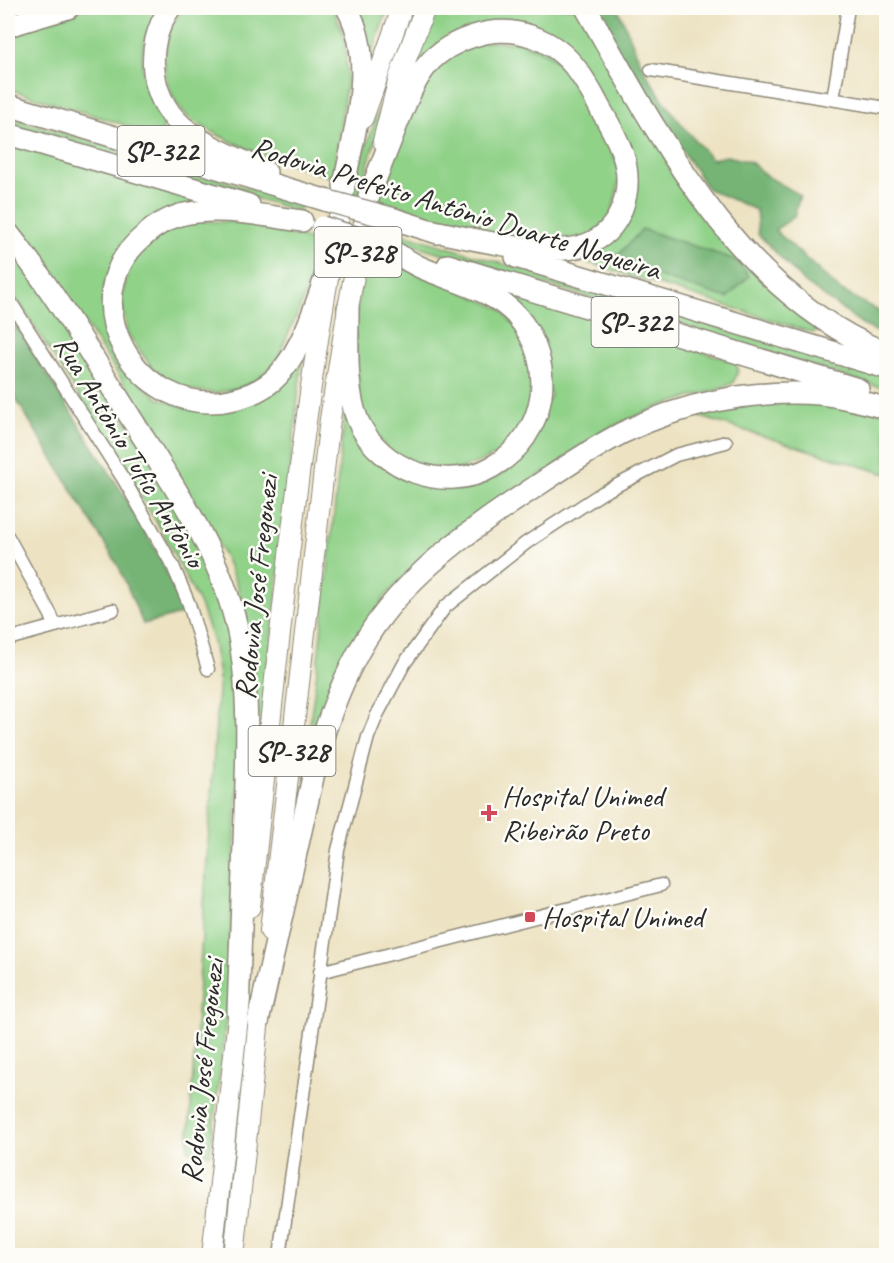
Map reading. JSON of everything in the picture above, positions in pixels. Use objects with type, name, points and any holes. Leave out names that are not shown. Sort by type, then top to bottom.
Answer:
[{"type":"highway","points":[[8,26],[68,8]]},
{"type":"highway","points":[[170,8],[156,35],[152,62],[159,90],[176,120],[204,141],[322,199]]},
{"type":"highway","points":[[344,186],[358,109],[362,65],[358,34],[347,8]]},
{"type":"highway","name":"Rodovia José Fregonezi","points":[[212,1256],[301,458],[328,269],[344,186],[366,108],[402,8]]},
{"type":"highway","name":"Rodovia José Fregonezi","points":[[234,1256],[258,1022],[278,874],[330,419],[369,196],[399,78],[425,8]]},
{"type":"highway","points":[[586,8],[686,177],[722,223],[762,267],[796,299],[845,332],[886,353]]},
{"type":"highway","points":[[369,196],[414,84],[437,56],[467,38],[498,31],[530,35],[559,51],[575,66],[584,80],[614,132],[623,156],[627,177],[626,197],[621,213],[611,227],[600,237],[585,245],[554,250],[528,248],[424,229]]},
{"type":"highway","name":"Rodovia Prefeito Antônio Duarte Nogueira","points":[[8,105],[886,368]]},
{"type":"highway","name":"Rodovia Prefeito Antônio Duarte Nogueira","points":[[8,134],[886,398]]},
{"type":"highway","points":[[312,224],[237,213],[201,212],[167,219],[149,231],[126,254],[114,283],[112,314],[121,346],[142,374],[161,388],[182,398],[193,402],[213,403],[248,395],[273,380],[292,357],[313,311],[328,269]]},
{"type":"highway","points":[[8,232],[67,316],[189,513],[220,572],[230,600],[243,662],[245,700],[246,770],[238,1013]]},
{"type":"highway","points":[[348,308],[349,365],[353,404],[357,420],[363,430],[385,457],[404,469],[419,474],[458,477],[472,475],[491,468],[510,454],[526,436],[537,414],[543,384],[538,351],[522,323],[505,305],[480,291],[418,266],[384,246]]},
{"type":"highway","points":[[258,1022],[320,746],[330,714],[358,652],[374,627],[419,575],[473,530],[562,469],[588,452],[652,420],[686,408],[721,400],[788,393],[822,394],[886,408]]},
{"type":"highway","points":[[241,1194],[243,1256]]},
{"type":"street","points":[[833,99],[848,8]]},
{"type":"street","points":[[651,70],[886,108]]},
{"type":"street","name":"Rua Antônio Tufic Antônio","points":[[8,298],[124,480],[173,566],[189,604],[208,669]]},
{"type":"street","points":[[280,1256],[338,850],[376,715],[404,664],[445,607],[526,543],[602,493],[676,455],[726,442]]},
{"type":"street","points":[[8,537],[55,626]]},
{"type":"street","points":[[8,639],[113,610]]},
{"type":"street","points":[[320,972],[661,885]]},
{"type":"green space","points":[[87,8],[162,8],[146,37],[142,68],[146,87],[165,123],[162,132],[154,134],[8,89],[8,30],[62,17]]},
{"type":"green space","points":[[185,8],[332,8],[334,10],[345,38],[347,78],[333,178],[239,145],[194,121],[183,112],[173,98],[167,82],[165,66],[170,30]]},
{"type":"green space","points":[[358,8],[388,8],[369,62]]},
{"type":"green space","points":[[414,8],[416,8],[359,196],[350,193]]},
{"type":"green space","points":[[437,8],[581,8],[651,131],[817,323],[816,331],[813,333],[574,258],[594,252],[629,202],[589,79],[497,25],[412,74]]},
{"type":"green space","points":[[592,8],[617,8],[652,83],[676,117],[712,159],[727,156],[751,162],[765,175],[800,195],[794,217],[775,230],[840,290],[886,315],[886,336],[865,326],[804,282],[758,234],[756,210],[708,189],[662,121]]},
{"type":"green space","points":[[480,42],[518,42],[552,58],[580,89],[604,131],[621,175],[611,216],[590,237],[524,244],[378,200],[404,118],[442,59]]},
{"type":"green space","points":[[8,117],[302,204],[299,211],[8,126]]},
{"type":"green space","points":[[8,144],[202,201],[163,214],[106,289],[133,376],[158,398],[193,410],[302,358],[261,723],[256,727],[246,622],[238,588],[226,559],[143,412],[78,313],[8,215]]},
{"type":"green space","points":[[192,221],[238,222],[320,242],[303,301],[275,364],[249,386],[215,393],[185,389],[153,369],[127,333],[121,297],[131,264],[159,234]]},
{"type":"green space","points":[[642,229],[736,260],[749,276],[727,298],[612,262]]},
{"type":"green space","points":[[403,234],[886,377],[886,389],[401,241]]},
{"type":"green space","points":[[8,239],[183,509],[230,614],[239,752],[227,1014],[210,1154],[188,1150],[219,675],[213,642],[200,605],[162,531],[8,285]]},
{"type":"green space","points":[[363,256],[407,268],[500,308],[526,339],[536,397],[506,452],[449,473],[392,456],[360,412],[355,329]]},
{"type":"green space","points":[[516,295],[736,362],[738,371],[733,383],[720,389],[660,406],[600,432],[557,464],[457,529],[421,558],[383,599],[306,778],[303,774],[316,679],[347,393],[386,464],[497,473],[551,396],[511,297]]},
{"type":"green space","points":[[8,313],[120,489],[160,557],[185,613],[143,624],[119,567],[8,386]]},
{"type":"green space","points":[[800,399],[886,413],[886,474],[688,413]]},
{"type":"place","name":"Hospital Unimed Ribeirão Preto","points":[[489,813]]},
{"type":"place","name":"Hospital Unimed","points":[[530,917]]}]
